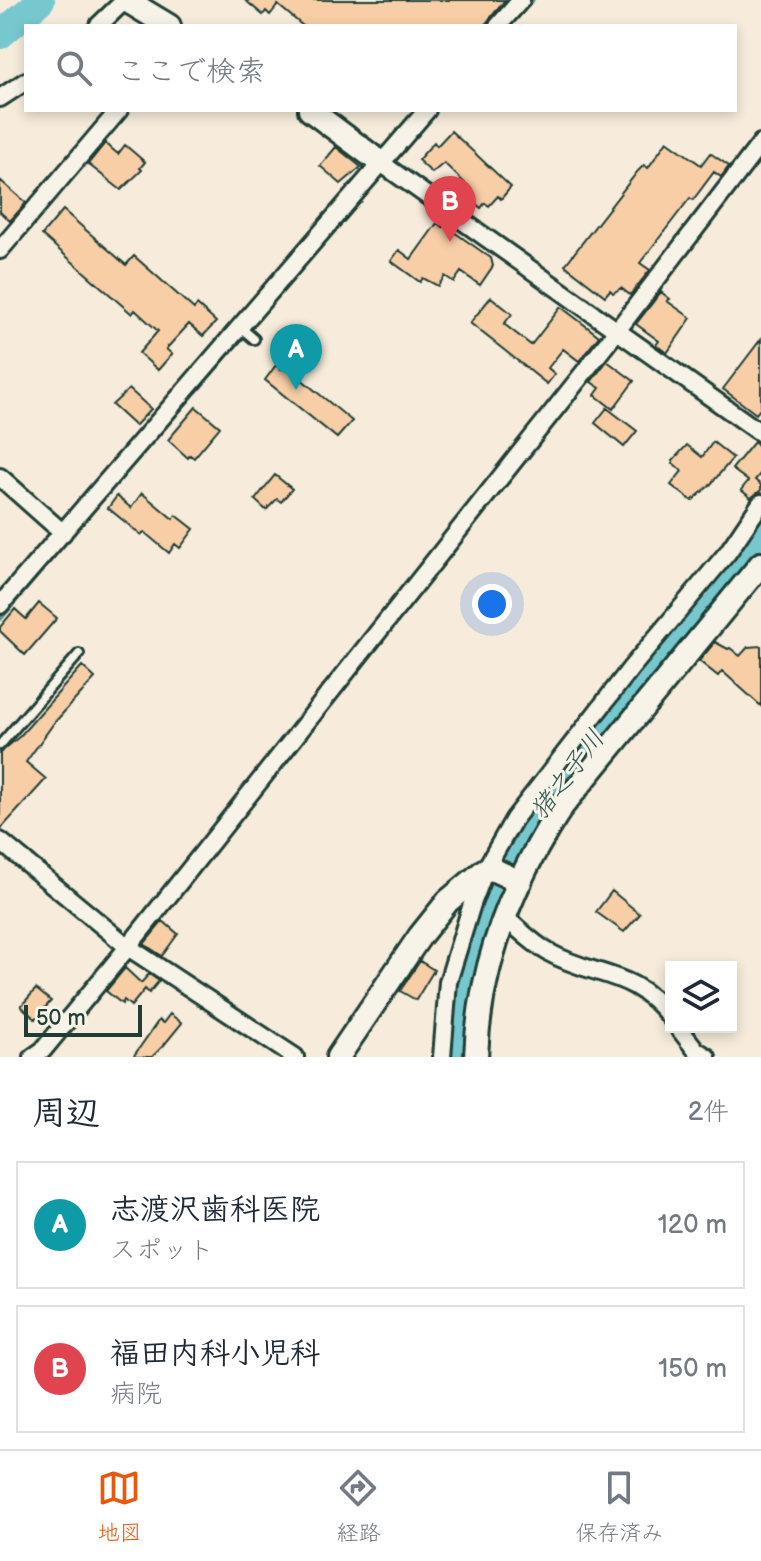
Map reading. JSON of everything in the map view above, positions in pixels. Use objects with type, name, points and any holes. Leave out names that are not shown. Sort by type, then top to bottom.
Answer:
[{"type":"street","points":[[100,24],[126,0],[166,24]]},
{"type":"street","points":[[500,24],[521,0]]},
{"type":"street","points":[[0,98],[24,82]]},
{"type":"street","points":[[0,250],[117,112]]},
{"type":"street","points":[[313,112],[761,433]]},
{"type":"street","points":[[0,605],[386,167],[426,112]]},
{"type":"street","points":[[33,1057],[43,1050],[128,947],[616,332],[761,143]]},
{"type":"street","points":[[0,477],[63,533]]},
{"type":"street","points":[[442,1057],[448,982],[488,870],[514,819],[631,668],[728,552],[761,503]]},
{"type":"street","points":[[476,1057],[487,977],[516,880],[563,805],[761,564]]},
{"type":"street","points":[[0,841],[128,947],[295,1057]]},
{"type":"street","points":[[488,870],[516,880]]},
{"type":"street","points":[[338,1057],[420,936],[448,901],[488,870]]},
{"type":"street","points":[[504,917],[545,951],[640,987],[665,1012]]},
{"type":"street","points":[[683,1033],[696,1050],[707,1057]]},
{"type":"lane","points":[[241,328],[254,339]]},
{"type":"lane","points":[[0,745],[79,654]]},
{"type":"building","points":[[245,0],[505,0],[486,24],[301,24],[278,5],[270,15],[266,11],[263,15]]},
{"type":"building","points":[[451,131],[511,187],[501,199],[498,196],[489,206],[485,203],[481,208],[466,196],[471,189],[444,163],[432,173],[418,160],[434,142],[437,146]]},
{"type":"building","points":[[667,141],[701,165],[710,153],[729,166],[721,177],[714,172],[693,200],[690,198],[640,263],[650,270],[630,295],[621,288],[613,293],[610,290],[605,296],[565,265],[638,171],[644,165],[648,168]]},
{"type":"building","points":[[105,143],[118,154],[125,145],[145,162],[140,168],[142,170],[121,190],[88,164]]},
{"type":"building","points":[[336,147],[361,167],[341,184],[320,166]]},
{"type":"building","points":[[0,180],[26,203],[10,221],[0,212]]},
{"type":"building","points":[[63,210],[126,265],[134,256],[194,309],[197,305],[216,322],[203,336],[189,324],[166,349],[172,354],[158,370],[139,353],[158,331],[135,310],[132,314],[42,235]]},
{"type":"building","points":[[437,223],[491,258],[493,266],[480,285],[461,272],[454,282],[445,276],[438,286],[423,278],[420,282],[391,261],[399,250],[411,259]]},
{"type":"building","points":[[661,292],[670,299],[667,301],[691,318],[667,353],[656,345],[659,341],[636,324]]},
{"type":"building","points":[[491,297],[512,314],[504,324],[531,345],[561,307],[599,336],[579,361],[563,349],[548,368],[555,374],[547,384],[470,323]]},
{"type":"building","points":[[761,339],[761,408],[756,414],[723,389]]},
{"type":"building","points":[[607,361],[634,381],[613,409],[595,395],[600,388],[591,382]]},
{"type":"building","points":[[276,365],[281,369],[284,365],[352,421],[337,438],[265,380]]},
{"type":"building","points":[[129,389],[151,409],[135,426],[112,405]]},
{"type":"building","points":[[196,407],[220,427],[194,458],[190,455],[188,458],[168,440]]},
{"type":"building","points":[[607,408],[637,431],[624,447],[595,423]]},
{"type":"building","points":[[713,442],[733,458],[692,501],[671,485],[682,471],[673,460],[687,445],[702,457]]},
{"type":"building","points":[[754,442],[761,448],[761,473],[755,480],[761,485],[761,490],[751,498],[741,490],[748,481],[732,469]]},
{"type":"building","points":[[275,475],[292,489],[281,502],[277,499],[266,510],[255,500]]},
{"type":"building","points":[[142,493],[173,519],[176,515],[194,529],[180,548],[175,544],[169,553],[108,508],[117,496],[131,508]]},
{"type":"building","points":[[39,603],[57,618],[25,655],[0,631],[0,627],[15,609],[26,619]]},
{"type":"building","points":[[715,642],[740,656],[748,647],[761,646],[761,706],[722,671],[718,676],[699,661]]},
{"type":"building","points":[[82,666],[95,678],[54,723],[26,762],[46,779],[0,830],[0,753],[20,736]]},
{"type":"building","points":[[612,891],[640,914],[624,932],[596,912]]},
{"type":"building","points":[[163,921],[178,934],[162,956],[144,944]]},
{"type":"building","points":[[420,961],[434,970],[416,1000],[400,991]]},
{"type":"building","points":[[125,968],[141,983],[149,974],[159,981],[149,993],[145,989],[131,1006],[124,1000],[122,1004],[106,991]]},
{"type":"building","points":[[36,989],[51,1001],[35,1019],[21,1006]]},
{"type":"building","points":[[170,1014],[182,1023],[164,1045],[152,1057],[133,1057],[159,1020],[163,1023]]},
{"type":"waterway","points":[[0,35],[41,0]]},
{"type":"waterway","points":[[511,24],[532,0]]},
{"type":"waterway","points":[[196,391],[403,150]]},
{"type":"waterway","points":[[0,619],[129,468]]},
{"type":"waterway","name":"猪之子川","points":[[458,1057],[467,983],[480,919],[517,845],[562,778],[749,553],[761,534]]},
{"type":"place","name":"福田内科小児科","points":[[450,242]]},
{"type":"place","name":"志渡沢歯科医院","points":[[296,390]]}]
